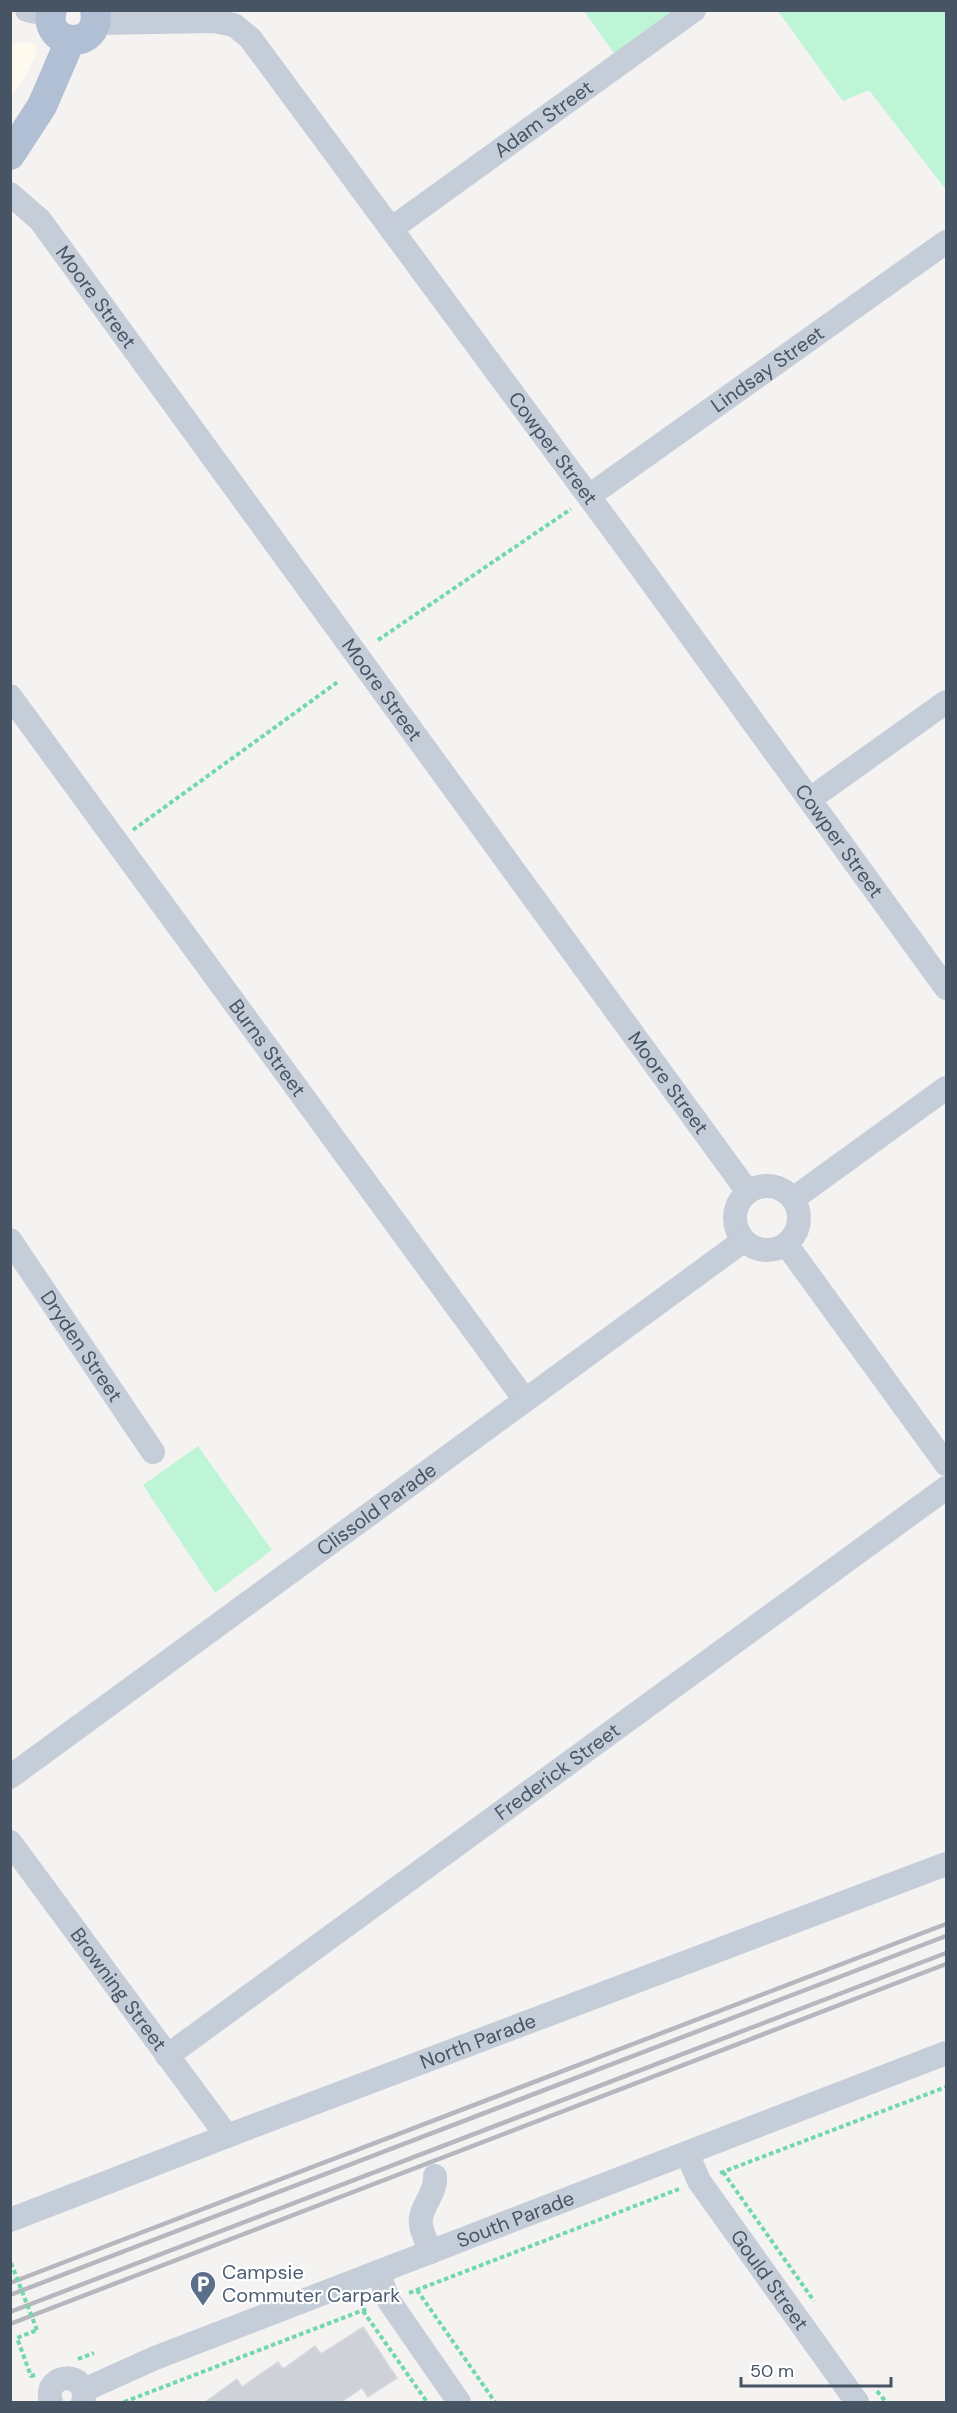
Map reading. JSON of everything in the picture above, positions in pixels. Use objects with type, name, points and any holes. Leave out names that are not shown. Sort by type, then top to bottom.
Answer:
[{"type":"main road","points":[[38,12],[63,39],[70,41],[89,35],[95,17]]},
{"type":"main road","points":[[10,155],[42,106],[70,41]]},
{"type":"street","name":"Adam Street","points":[[391,229],[694,10]]},
{"type":"street","points":[[10,11],[38,12]]},
{"type":"street","name":"Cowper Street","points":[[95,17],[213,21],[234,25],[250,39],[589,496],[946,988]]},
{"type":"street","name":"Moore Street","points":[[10,194],[40,220],[748,1192]]},
{"type":"street","name":"Lindsay Street","points":[[589,496],[946,242]]},
{"type":"street","name":"Burns Street","points":[[10,696],[525,1400]]},
{"type":"street","points":[[810,800],[946,702]]},
{"type":"street","points":[[793,1199],[946,1088]]},
{"type":"street","points":[[759,1187],[776,1188],[784,1191],[793,1199],[798,1210],[799,1221],[793,1238],[786,1244],[776,1249],[762,1250],[751,1247],[743,1241],[735,1224],[735,1210],[748,1192],[759,1187]]},
{"type":"street","name":"Dryden Street","points":[[10,1240],[153,1452]]},
{"type":"street","name":"Clissold Parade","points":[[10,1777],[743,1241]]},
{"type":"street","points":[[786,1244],[946,1464]]},
{"type":"street","name":"Frederick Street","points":[[167,2056],[946,1488]]},
{"type":"street","name":"Browning Street","points":[[10,1842],[227,2136]]},
{"type":"street","name":"North Parade","points":[[10,2220],[946,1864]]},
{"type":"street","name":"South Parade","points":[[83,2396],[155,2358],[946,2053]]},
{"type":"street","name":"Gould Street","points":[[687,2153],[699,2181],[857,2403]]},
{"type":"street","points":[[431,2252],[420,2224],[436,2184],[435,2176]]},
{"type":"street","points":[[378,2272],[388,2301],[459,2403]]},
{"type":"street","points":[[47,2402],[51,2387],[61,2379],[75,2380],[83,2396]]},
{"type":"path","points":[[378,640],[589,496]]},
{"type":"path","points":[[117,842],[339,681]]},
{"type":"path","points":[[124,2403],[946,2087]]},
{"type":"path","points":[[723,2172],[818,2306]]},
{"type":"path","points":[[11,2263],[37,2330],[17,2338]]},
{"type":"path","points":[[417,2290],[495,2403]]},
{"type":"path","points":[[363,2311],[427,2403]]},
{"type":"path","points":[[872,2383],[886,2403]]},
{"type":"shaded area","points":[[27,42],[36,45],[37,52],[27,74],[11,97],[11,44]]},
{"type":"green space","points":[[584,11],[694,11],[621,63]]},
{"type":"green space","points":[[778,11],[946,11],[946,190],[869,90],[843,101]]},
{"type":"green space","points":[[198,1446],[272,1550],[215,1593],[143,1485]]},
{"type":"building","points":[[363,2327],[397,2378],[368,2397],[362,2388],[340,2403],[204,2403],[237,2379],[242,2387],[278,2362],[283,2369],[315,2346],[321,2354]]},
{"type":"railway","points":[[10,2283],[946,1924]]},
{"type":"railway","points":[[10,2295],[946,1936]]},
{"type":"railway","points":[[10,2312],[946,1953]]},
{"type":"railway","points":[[10,2324],[946,1964]]},
{"type":"place","name":"Campsie Commuter Carpark","points":[[203,2307]]}]
